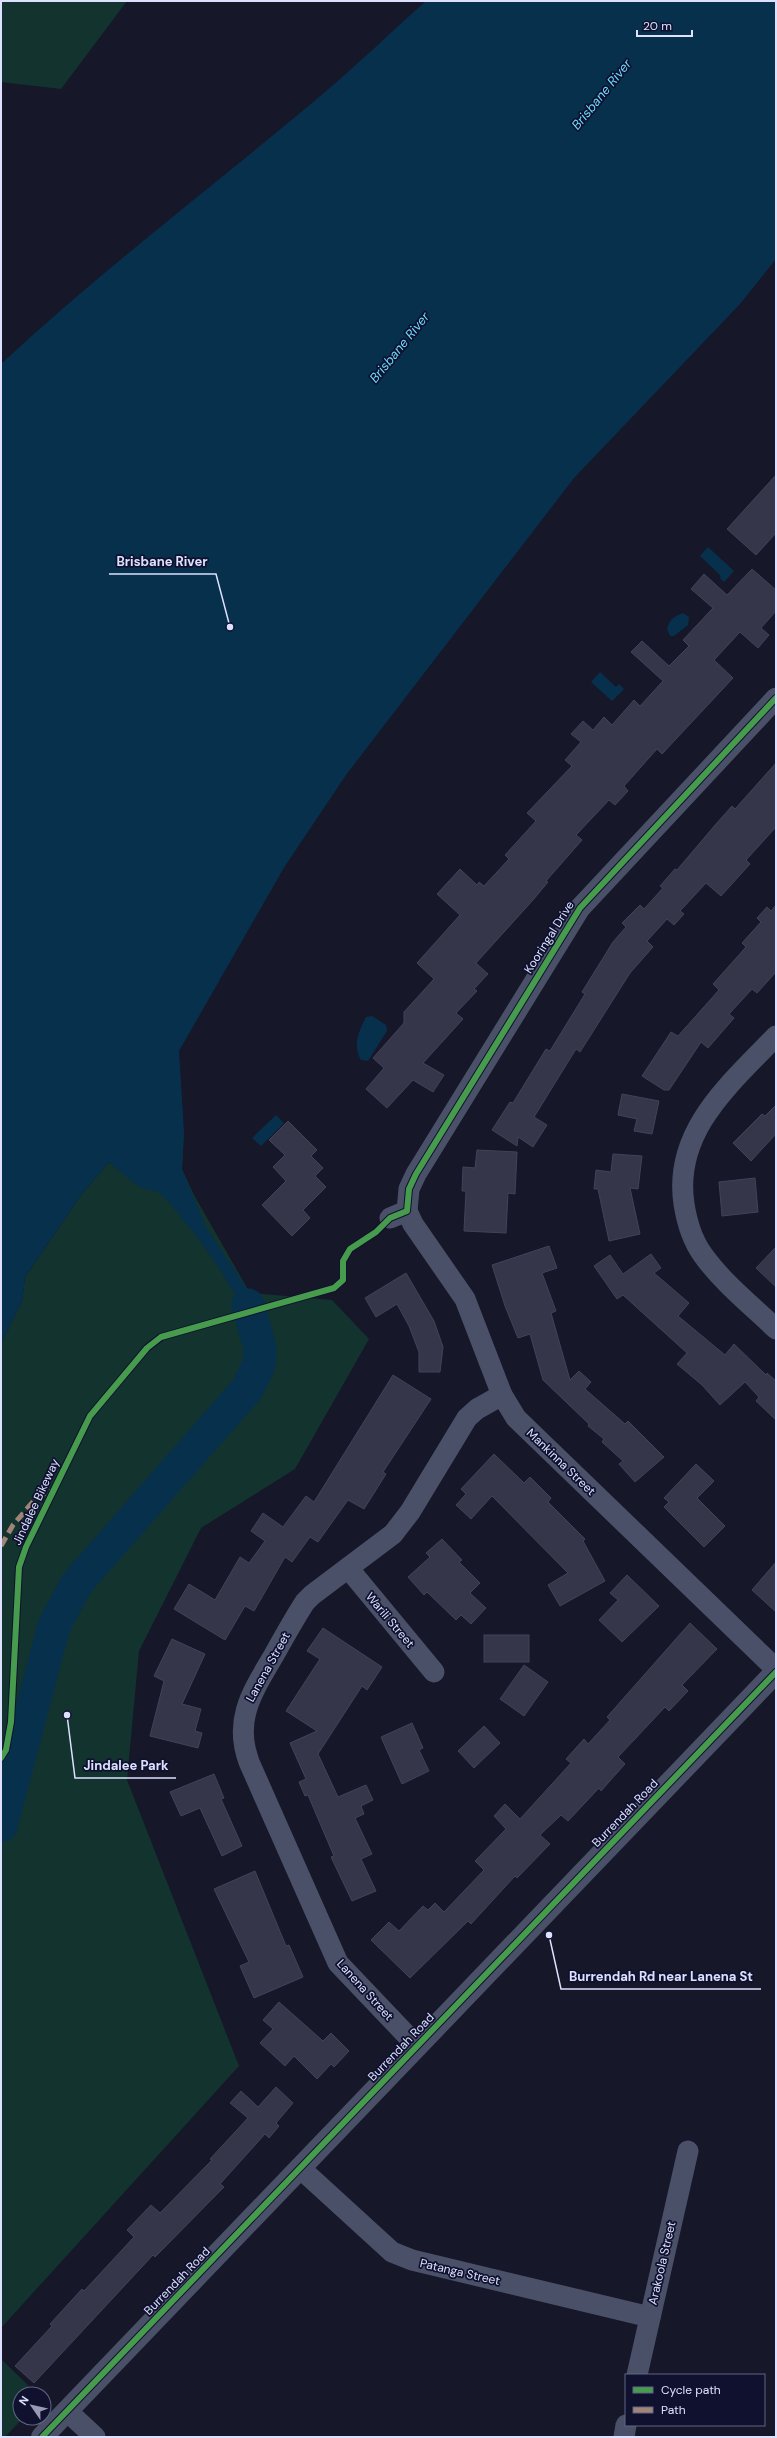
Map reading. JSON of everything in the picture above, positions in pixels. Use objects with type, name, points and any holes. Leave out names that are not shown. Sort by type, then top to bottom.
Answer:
[{"type":"street","name":"Kooringal Drive","points":[[399,1214],[416,1174],[576,913],[626,857],[776,698]]},
{"type":"street","points":[[776,1036],[707,1111],[690,1142],[682,1180],[688,1221],[692,1234],[703,1255],[721,1276],[776,1329]]},
{"type":"street","name":"Mankinna Street","points":[[399,1214],[413,1224],[465,1299],[502,1395],[510,1409],[525,1428],[776,1668]]},
{"type":"street","name":"Lanena Street","points":[[417,2046],[338,1962],[243,1747],[244,1717],[256,1684],[305,1602],[393,1534],[410,1512],[467,1418],[477,1409],[502,1395]]},
{"type":"street","name":"Warili Street","points":[[348,1568],[434,1672]]},
{"type":"street","name":"Burrendah Road","points":[[42,2437],[776,1672]]},
{"type":"street","name":"Arakoola Street","points":[[637,2374],[688,2151]]},
{"type":"street","name":"Patanga Street","points":[[300,2168],[392,2252],[412,2260],[650,2317]]},
{"type":"street","points":[[67,2411],[95,2437]]},
{"type":"street","points":[[624,2437],[626,2426]]},
{"type":"green space","points":[[1,1],[127,1],[61,89],[1,82]]},
{"type":"green space","points":[[184,1132],[182,1169],[194,1195],[250,1293],[332,1300],[369,1339],[295,1469],[201,1528],[139,1651],[127,1780],[239,2066],[1,2328],[1,1344],[22,1301],[25,1277],[81,1195],[109,1162],[143,1188]]},
{"type":"green space","points":[[1,2359],[29,2386],[12,2386],[12,2426],[15,2426],[5,2437],[1,2437]]},
{"type":"water","name":"Brisbane River","points":[[426,1],[776,1],[776,259],[740,304],[574,478],[346,775],[285,866],[179,1051],[184,1132],[182,1169],[206,1227],[250,1293],[259,1318],[260,1348],[245,1314],[227,1281],[196,1235],[160,1193],[139,1186],[109,1162],[81,1195],[25,1277],[22,1301],[1,1344],[1,364],[78,295],[332,86]]},
{"type":"water","points":[[708,547],[734,571],[724,582],[720,578],[721,576],[700,556]]},
{"type":"water","points":[[683,613],[689,617],[688,625],[674,636],[670,636],[667,629],[669,623],[674,617]]},
{"type":"water","points":[[600,672],[616,687],[619,684],[624,689],[612,701],[591,682]]},
{"type":"water","points":[[372,1016],[386,1025],[387,1031],[368,1061],[361,1060],[357,1049],[358,1038],[366,1017]]},
{"type":"water","points":[[276,1115],[284,1123],[261,1146],[252,1138]]},
{"type":"building","points":[[776,475],[776,533],[756,555],[727,529]]},
{"type":"building","points":[[752,569],[776,590],[776,611],[761,628],[769,635],[758,648],[740,632],[714,660],[733,678],[662,754],[657,749],[624,786],[628,791],[615,805],[609,800],[576,835],[582,840],[546,881],[548,882],[533,900],[476,963],[488,974],[474,989],[477,991],[456,1013],[463,1019],[423,1063],[444,1075],[433,1092],[413,1080],[387,1108],[366,1089],[384,1068],[373,1058],[404,1023],[404,1012],[434,979],[417,963],[460,915],[437,894],[460,869],[477,885],[479,882],[484,886],[509,859],[505,855],[536,821],[527,813],[572,766],[565,760],[581,742],[571,734],[583,721],[593,730],[604,717],[612,725],[634,700],[640,706],[663,681],[631,652],[642,641],[669,666],[689,646],[683,640],[713,608],[691,589],[704,574],[727,595]]},
{"type":"building","points":[[776,763],[776,827],[746,860],[750,864],[721,896],[706,883],[680,911],[684,914],[674,925],[667,919],[647,941],[653,947],[630,973],[580,1052],[576,1049],[534,1117],[547,1125],[533,1147],[518,1137],[517,1146],[492,1130],[510,1102],[513,1103],[546,1049],[550,1051],[585,994],[582,992],[613,942],[626,927],[622,923],[640,905],[644,909],[663,888],[660,886],[675,869],[677,870],[732,806],[735,809]]},
{"type":"building","points":[[776,905],[776,972],[757,993],[752,989],[729,1014],[734,1018],[708,1048],[701,1042],[669,1090],[664,1090],[642,1076],[671,1032],[678,1036],[719,990],[713,984],[746,947],[742,943],[761,922],[757,918],[767,907],[771,911]]},
{"type":"building","points":[[622,1094],[659,1101],[652,1134],[634,1131],[637,1119],[618,1115]]},
{"type":"building","points":[[776,1105],[776,1134],[751,1161],[733,1143],[762,1114],[765,1116]]},
{"type":"building","points":[[288,1121],[317,1150],[311,1156],[323,1168],[315,1176],[326,1187],[303,1210],[310,1218],[292,1236],[262,1205],[286,1181],[273,1167],[285,1155],[269,1140]]},
{"type":"building","points":[[477,1150],[517,1152],[515,1194],[508,1193],[506,1233],[464,1231],[466,1191],[462,1191],[463,1167],[475,1168]]},
{"type":"building","points":[[613,1154],[642,1156],[638,1189],[630,1188],[640,1234],[609,1241],[598,1189],[594,1189],[596,1170],[611,1172]]},
{"type":"building","points":[[755,1178],[758,1212],[722,1216],[719,1182]]},
{"type":"building","points":[[549,1246],[557,1268],[542,1273],[556,1311],[551,1313],[570,1380],[579,1371],[591,1382],[585,1389],[625,1424],[628,1421],[664,1457],[635,1482],[619,1464],[623,1461],[602,1442],[604,1439],[588,1426],[589,1424],[543,1380],[530,1334],[518,1338],[505,1306],[492,1265]]},
{"type":"building","points":[[776,1247],[776,1287],[756,1268]]},
{"type":"building","points":[[651,1254],[661,1268],[654,1273],[689,1303],[678,1316],[725,1355],[734,1344],[766,1375],[767,1373],[776,1381],[776,1420],[756,1401],[759,1397],[745,1382],[720,1405],[702,1385],[677,1364],[687,1353],[623,1295],[617,1299],[594,1266],[610,1255],[623,1274]]},
{"type":"building","points":[[406,1273],[434,1321],[443,1347],[440,1372],[419,1372],[419,1352],[409,1326],[397,1304],[376,1317],[365,1298]]},
{"type":"building","points":[[393,1375],[431,1399],[383,1472],[386,1474],[364,1509],[348,1500],[318,1542],[310,1537],[292,1562],[285,1557],[254,1611],[245,1606],[225,1640],[174,1609],[189,1584],[215,1600],[240,1557],[249,1563],[265,1541],[251,1531],[263,1513],[283,1527],[306,1496],[314,1502]]},
{"type":"building","points":[[494,1454],[524,1483],[530,1477],[551,1498],[548,1502],[585,1539],[583,1541],[605,1581],[560,1606],[548,1585],[568,1573],[492,1496],[471,1519],[456,1505],[466,1494],[461,1489]]},
{"type":"building","points":[[696,1464],[714,1481],[697,1498],[725,1526],[704,1547],[664,1507],[669,1502],[664,1498]]},
{"type":"building","points":[[442,1539],[462,1560],[459,1562],[480,1583],[470,1593],[486,1608],[471,1624],[461,1615],[456,1620],[427,1592],[424,1595],[408,1577],[430,1557],[426,1553]]},
{"type":"building","points":[[776,1562],[776,1612],[752,1590]]},
{"type":"building","points":[[627,1575],[659,1606],[622,1642],[599,1620],[618,1600],[610,1593]]},
{"type":"building","points":[[690,1623],[717,1649],[682,1685],[688,1691],[669,1711],[665,1707],[618,1757],[625,1764],[601,1791],[599,1788],[568,1821],[561,1815],[540,1835],[550,1844],[517,1878],[515,1876],[471,1924],[468,1921],[410,1978],[371,1940],[389,1922],[399,1931],[423,1906],[428,1910],[435,1903],[444,1912],[484,1870],[475,1861],[506,1829],[494,1816],[505,1804],[520,1819],[571,1763],[566,1759],[584,1739],[588,1744],[610,1720],[607,1717]]},
{"type":"building","points":[[323,1628],[382,1667],[367,1690],[362,1686],[318,1754],[338,1797],[366,1785],[373,1800],[361,1806],[364,1814],[355,1818],[372,1854],[361,1859],[376,1891],[352,1901],[331,1857],[334,1856],[308,1795],[305,1796],[299,1782],[306,1779],[290,1743],[317,1731],[286,1711],[320,1659],[307,1651]]},
{"type":"building","points":[[484,1635],[529,1635],[529,1662],[484,1662]]},
{"type":"building","points":[[172,1639],[205,1654],[182,1704],[201,1709],[195,1731],[202,1733],[198,1748],[150,1736],[164,1681],[154,1676]]},
{"type":"building","points":[[524,1665],[548,1682],[524,1716],[500,1699]]},
{"type":"building","points":[[412,1723],[423,1748],[419,1750],[429,1771],[402,1784],[381,1737]]},
{"type":"building","points":[[484,1726],[500,1743],[474,1768],[458,1751]]},
{"type":"building","points":[[214,1774],[224,1798],[221,1799],[242,1846],[222,1856],[200,1808],[181,1816],[170,1792]]},
{"type":"building","points":[[255,1871],[286,1946],[289,1945],[303,1977],[254,1998],[240,1966],[249,1962],[214,1889]]},
{"type":"building","points":[[279,2002],[323,2041],[331,2033],[349,2051],[334,2067],[331,2064],[317,2079],[294,2056],[285,2066],[260,2043],[273,2029],[263,2020]]},
{"type":"building","points":[[276,2087],[293,2103],[276,2123],[279,2126],[269,2138],[265,2134],[220,2184],[224,2187],[155,2257],[153,2255],[34,2383],[15,2366],[52,2326],[50,2324],[82,2289],[84,2291],[134,2237],[127,2230],[151,2205],[160,2213],[212,2160],[210,2159],[248,2118],[230,2103],[241,2091],[258,2107]]},
{"type":"waterway","points":[[1,1826],[54,1626],[77,1583],[247,1389],[259,1365],[260,1348],[248,1305]]},
{"type":"marked path","points":[[1,1546],[13,1525],[38,1496],[55,1490]]},
{"type":"cycle path","name":"Jindalee Bikeway","points":[[1,1758],[6,1750],[11,1722],[19,1567],[26,1547],[90,1416],[147,1348],[161,1337],[334,1288],[343,1280],[343,1261],[350,1249],[376,1232],[390,1218],[407,1211],[409,1189],[416,1174],[580,908],[776,698]]},
{"type":"cycle path","points":[[42,2437],[776,1672]]},
{"type":"place","name":"Brisbane River","points":[[230,627]]},
{"type":"place","name":"Jindalee Park","points":[[67,1715]]},
{"type":"place","name":"Burrendah Rd near Lanena St","points":[[549,1935]]}]
